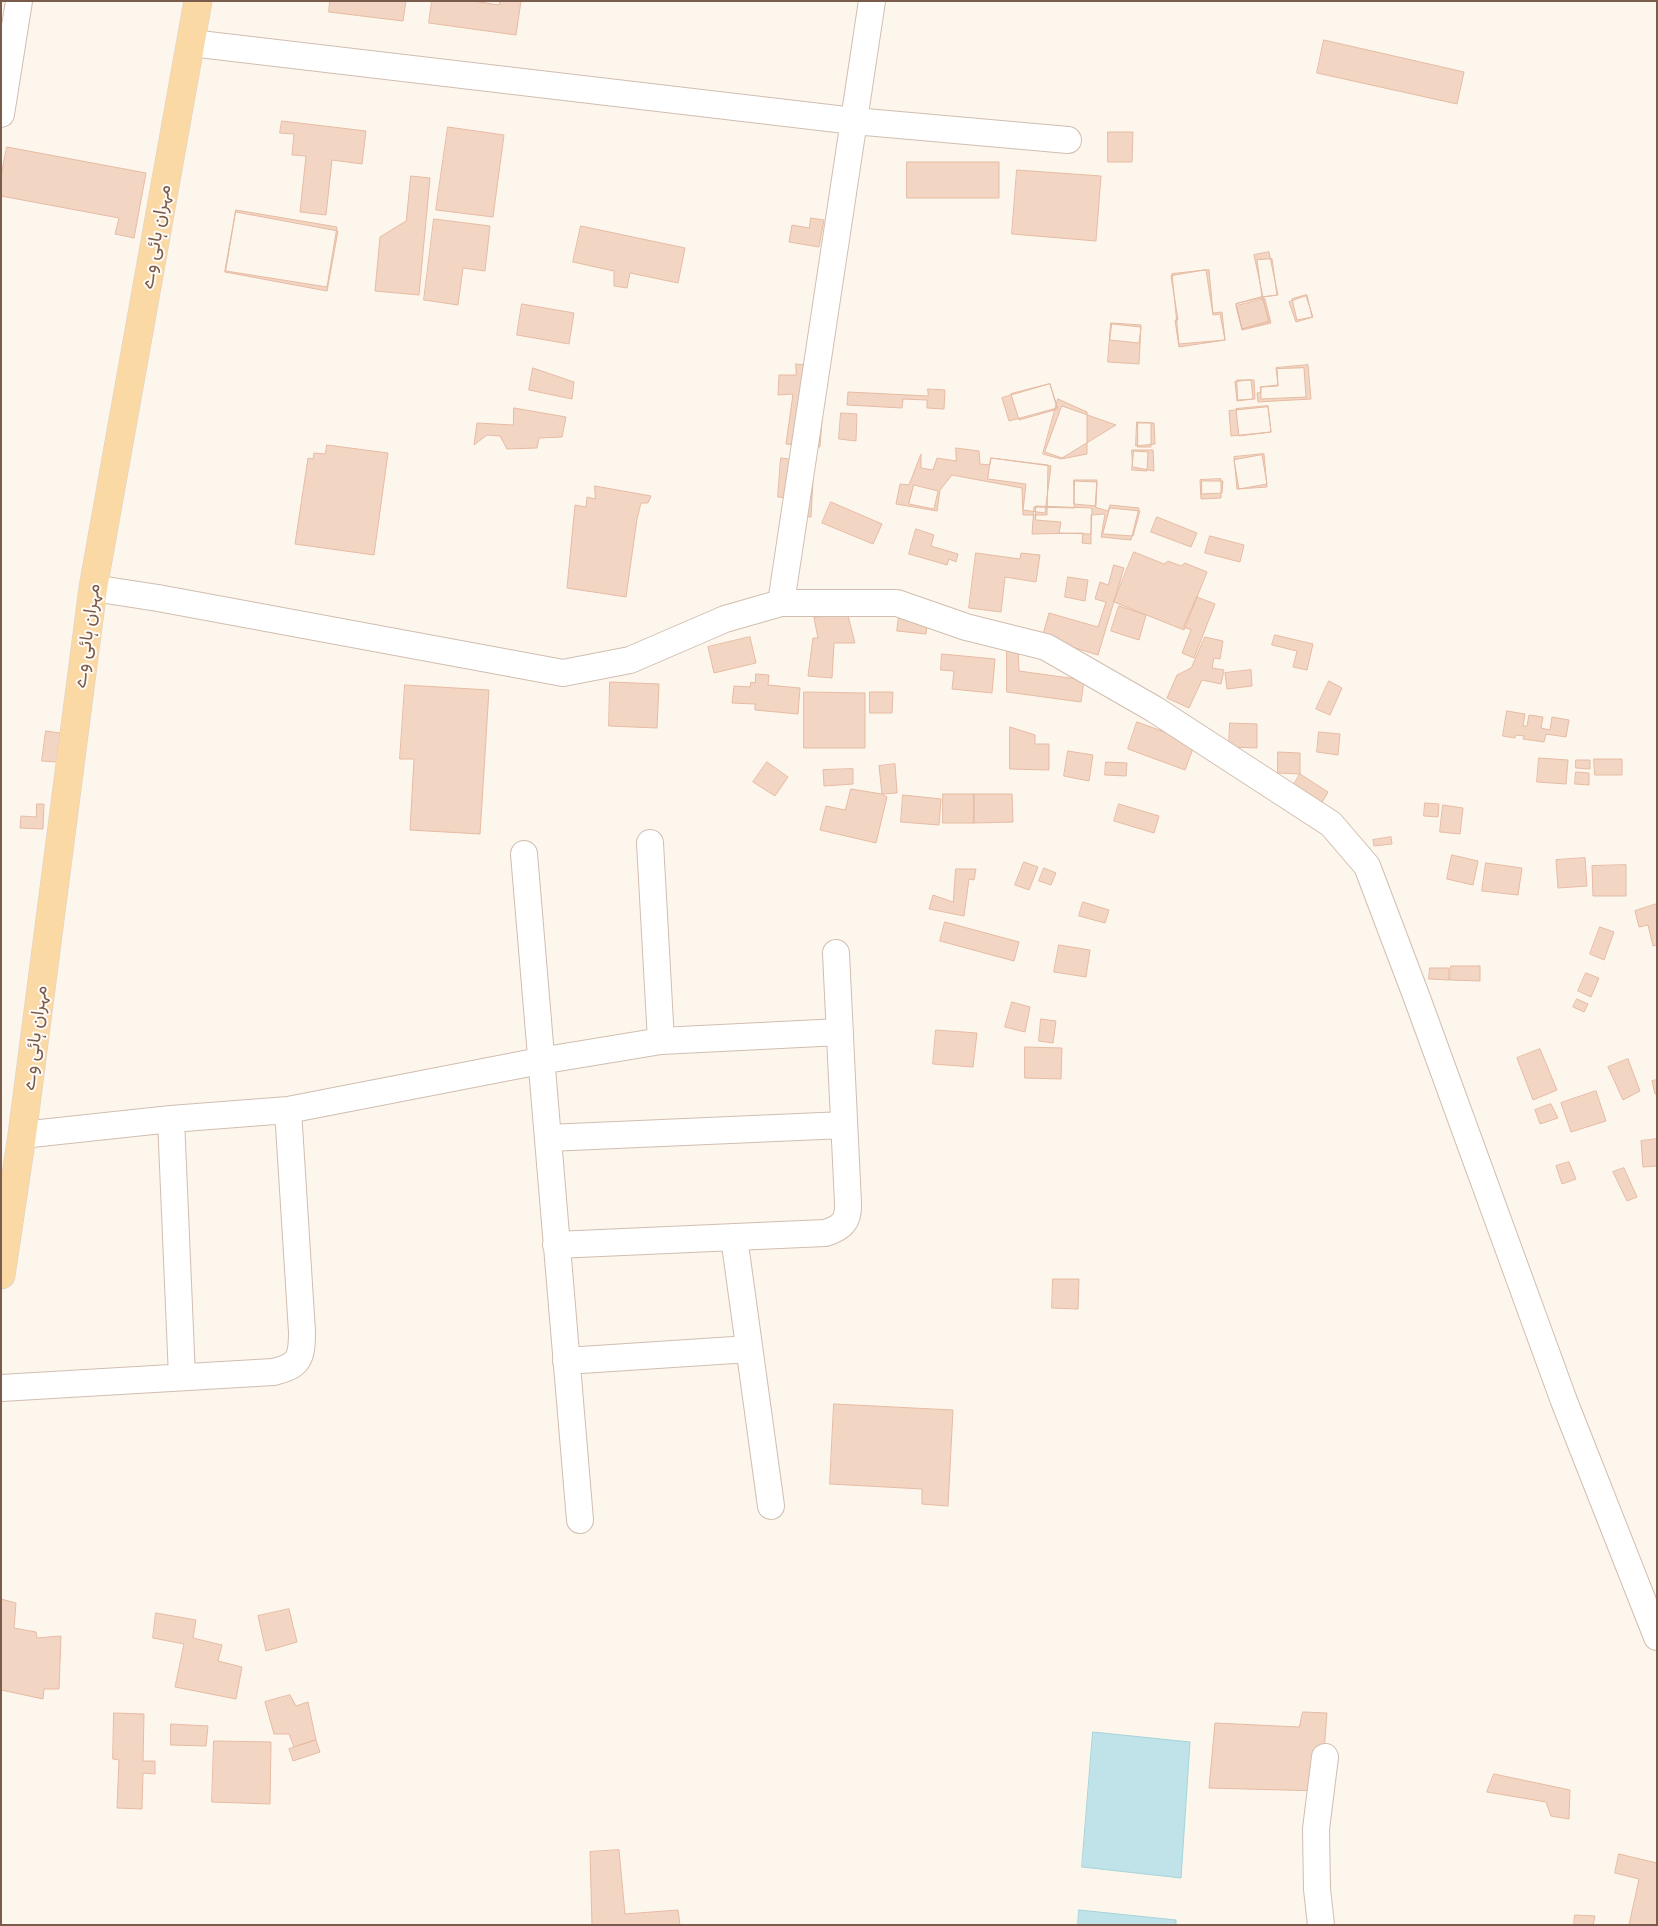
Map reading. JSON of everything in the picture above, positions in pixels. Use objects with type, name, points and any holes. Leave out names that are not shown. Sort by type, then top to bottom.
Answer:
[{"type":"main road","name":"مہران ہائی وے","points":[[1,1275],[22,1136],[93,588],[198,1]]},
{"type":"street","points":[[1,114],[19,1]]},
{"type":"street","points":[[781,603],[872,1]]},
{"type":"street","points":[[191,43],[854,121],[1068,140]]},
{"type":"street","points":[[93,588],[158,598],[563,673],[630,660],[725,619],[781,603],[897,604],[966,627],[1046,647],[1154,709],[1331,824],[1367,866],[1564,1401],[1657,1637]]},
{"type":"street","points":[[650,843],[661,1041]]},
{"type":"street","points":[[524,854],[580,1520]]},
{"type":"street","points":[[556,1245],[825,1233],[837,1229],[846,1222],[848,1203],[836,953]]},
{"type":"street","points":[[22,1136],[288,1110],[540,1061],[661,1041],[840,1032]]},
{"type":"street","points":[[1,1388],[273,1372],[288,1369],[299,1360],[302,1348],[302,1332],[288,1110]]},
{"type":"street","points":[[171,1120],[182,1377]]},
{"type":"street","points":[[548,1138],[844,1125]]},
{"type":"street","points":[[734,1237],[771,1506]]},
{"type":"street","points":[[566,1361],[749,1349]]},
{"type":"street","points":[[1321,1925],[1317,1889],[1316,1829],[1325,1757]]},
{"type":"water","points":[[1093,1732],[1190,1742],[1181,1878],[1082,1867]]},
{"type":"water","points":[[1079,1910],[1176,1920],[1176,1925],[1078,1925]]},
{"type":"building","points":[[330,1],[406,1],[403,21],[329,12]]},
{"type":"building","points":[[432,1],[473,1],[499,5],[500,1],[521,1],[516,35],[429,23]]},
{"type":"building","points":[[1324,40],[1464,72],[1457,104],[1317,73]]},
{"type":"building","points":[[282,121],[366,131],[362,164],[332,160],[326,215],[300,212],[306,156],[292,155],[294,134],[280,133]]},
{"type":"building","points":[[448,127],[504,135],[493,217],[436,210]]},
{"type":"building","points":[[1108,132],[1133,132],[1132,162],[1108,162]]},
{"type":"building","points":[[7,147],[146,173],[134,238],[115,234],[119,218],[1,196],[1,176]]},
{"type":"building","points":[[907,162],[999,162],[999,198],[907,198]]},
{"type":"building","points":[[1017,170],[1101,176],[1096,241],[1012,234]]},
{"type":"building","points":[[411,176],[430,178],[419,295],[375,291],[380,237],[406,221]]},
{"type":"building","points":[[236,210],[337,227],[327,287],[226,271]]},
{"type":"building","points":[[236,212],[338,231],[327,291],[225,272]]},
{"type":"building","points":[[811,218],[824,220],[819,247],[789,242],[792,225],[809,228]]},
{"type":"building","points":[[434,219],[490,226],[485,271],[463,268],[458,305],[424,300]]},
{"type":"building","points":[[581,226],[685,248],[678,283],[630,273],[627,288],[614,286],[614,271],[573,262]]},
{"type":"building","points":[[1269,252],[1278,295],[1263,297],[1254,255]]},
{"type":"building","points":[[1272,259],[1277,295],[1262,297],[1257,260]]},
{"type":"building","points":[[1206,270],[1213,315],[1220,314],[1225,340],[1179,347],[1175,320],[1178,320],[1171,276]]},
{"type":"building","points":[[1209,270],[1213,313],[1222,312],[1225,340],[1179,344],[1172,274]]},
{"type":"building","points":[[1307,295],[1312,317],[1297,320],[1292,299]]},
{"type":"building","points":[[1306,296],[1313,317],[1296,322],[1289,302]]},
{"type":"building","points":[[1262,297],[1269,321],[1242,329],[1236,304]]},
{"type":"building","points":[[1263,298],[1269,322],[1242,329],[1236,304]]},
{"type":"building","points":[[1265,299],[1271,323],[1242,330],[1236,306]]},
{"type":"building","points":[[522,304],[574,313],[569,344],[517,335]]},
{"type":"building","points":[[1111,323],[1141,325],[1139,364],[1108,362]]},
{"type":"building","points":[[1112,324],[1141,327],[1139,343],[1110,340]]},
{"type":"building","points":[[796,364],[826,367],[820,447],[786,444],[793,394],[778,395],[779,375],[796,375]]},
{"type":"building","points":[[1308,365],[1311,399],[1258,402],[1257,393],[1261,392],[1260,387],[1278,385],[1276,368]]},
{"type":"building","points":[[533,368],[574,382],[572,399],[529,390]]},
{"type":"building","points":[[1304,368],[1306,397],[1261,399],[1261,387],[1278,386],[1277,369]]},
{"type":"building","points":[[1237,380],[1254,380],[1255,399],[1238,400]]},
{"type":"building","points":[[1251,380],[1253,399],[1237,401],[1235,382]]},
{"type":"building","points":[[1050,384],[1058,409],[1019,420],[1011,394]]},
{"type":"building","points":[[1050,384],[1057,408],[1009,421],[1002,398]]},
{"type":"building","points":[[928,389],[945,390],[944,409],[927,408],[927,400],[903,399],[902,408],[847,405],[848,392],[928,396]]},
{"type":"building","points":[[1058,399],[1087,412],[1087,454],[1061,459],[1043,454]]},
{"type":"building","points":[[1062,406],[1116,425],[1062,458],[1045,452]]},
{"type":"building","points":[[1268,406],[1271,432],[1239,436],[1236,409]]},
{"type":"building","points":[[1268,407],[1271,432],[1231,436],[1229,411]]},
{"type":"building","points":[[514,408],[566,417],[562,437],[539,438],[537,448],[507,449],[500,436],[487,435],[474,445],[477,423],[513,425]]},
{"type":"building","points":[[841,413],[857,414],[856,441],[839,439]]},
{"type":"building","points":[[1137,422],[1154,423],[1155,444],[1136,446]]},
{"type":"building","points":[[1138,423],[1151,423],[1151,447],[1138,447]]},
{"type":"building","points":[[327,445],[388,453],[374,555],[295,544],[308,458],[313,459],[314,453],[325,454]]},
{"type":"building","points":[[956,448],[979,451],[980,464],[990,465],[991,458],[1048,465],[1047,515],[1023,515],[1022,488],[952,475],[940,490],[937,511],[896,504],[900,484],[909,485],[921,454],[921,468],[933,470],[937,458],[956,461]]},
{"type":"building","points":[[1132,450],[1153,450],[1154,471],[1133,467]]},
{"type":"building","points":[[1134,451],[1148,452],[1147,471],[1132,470]]},
{"type":"building","points":[[1264,454],[1267,487],[1237,489],[1234,457]]},
{"type":"building","points":[[1262,455],[1267,484],[1239,489],[1234,460]]},
{"type":"building","points":[[781,458],[814,462],[811,517],[787,515],[787,498],[778,497]]},
{"type":"building","points":[[991,458],[1051,466],[1045,513],[1023,510],[1026,484],[988,479]]},
{"type":"building","points":[[1221,479],[1221,498],[1201,499],[1200,480]]},
{"type":"building","points":[[1074,480],[1097,480],[1095,507],[1108,511],[1110,505],[1139,508],[1131,540],[1101,537],[1105,514],[1091,515],[1091,544],[1082,543],[1083,533],[1032,534],[1034,507],[1074,508]]},
{"type":"building","points":[[1075,481],[1097,482],[1096,506],[1074,504]]},
{"type":"building","points":[[1202,481],[1223,481],[1222,493],[1202,494]]},
{"type":"building","points":[[914,485],[938,491],[934,509],[909,504]]},
{"type":"building","points":[[595,486],[651,496],[648,503],[641,503],[637,519],[626,597],[567,588],[575,505],[586,507],[587,497],[595,499]]},
{"type":"building","points":[[831,502],[882,524],[873,544],[822,523]]},
{"type":"building","points":[[1036,506],[1092,508],[1091,534],[1059,533],[1061,522],[1036,520]]},
{"type":"building","points":[[1110,508],[1140,511],[1133,536],[1103,534]]},
{"type":"building","points":[[1157,517],[1197,533],[1191,547],[1151,532]]},
{"type":"building","points":[[916,529],[934,535],[931,546],[958,554],[956,562],[949,559],[947,565],[909,554]]},
{"type":"building","points":[[1210,536],[1244,545],[1240,562],[1205,553]]},
{"type":"building","points":[[1134,552],[1164,564],[1168,561],[1181,566],[1185,563],[1207,572],[1184,630],[1114,602]]},
{"type":"building","points":[[976,553],[1020,559],[1021,553],[1040,555],[1036,582],[1005,577],[1001,612],[969,608]]},
{"type":"building","points":[[1114,565],[1124,568],[1098,655],[1042,638],[1049,613],[1098,627],[1106,602],[1095,599],[1100,582],[1108,585]]},
{"type":"building","points":[[1068,577],[1088,580],[1085,601],[1065,597]]},
{"type":"building","points":[[1197,597],[1215,604],[1194,658],[1182,653],[1191,630],[1184,627]]},
{"type":"building","points":[[1119,606],[1146,615],[1139,640],[1111,631]]},
{"type":"building","points":[[900,610],[928,613],[926,634],[897,631]]},
{"type":"building","points":[[847,612],[855,643],[834,643],[832,678],[808,676],[813,638],[818,638],[814,618]]},
{"type":"building","points":[[1275,635],[1313,644],[1307,670],[1293,667],[1297,651],[1272,645]]},
{"type":"building","points":[[750,637],[756,663],[714,673],[708,647]]},
{"type":"building","points":[[1205,637],[1223,641],[1220,659],[1214,658],[1212,668],[1224,670],[1221,684],[1202,680],[1189,708],[1167,698],[1177,675],[1191,668]]},
{"type":"building","points":[[1007,646],[1018,647],[1019,671],[1084,680],[1081,702],[1007,692]]},
{"type":"building","points":[[942,654],[995,659],[992,693],[952,689],[954,671],[941,670]]},
{"type":"building","points":[[1251,670],[1252,686],[1227,689],[1225,673]]},
{"type":"building","points":[[756,674],[769,675],[768,685],[800,688],[798,714],[755,710],[755,704],[732,703],[734,686],[750,687],[751,682],[755,683]]},
{"type":"building","points":[[1329,681],[1342,688],[1330,715],[1316,709]]},
{"type":"building","points":[[610,682],[659,684],[657,728],[609,726]]},
{"type":"building","points":[[405,685],[489,690],[480,834],[410,830],[414,759],[400,759]]},
{"type":"building","points":[[804,692],[865,693],[865,748],[804,748]]},
{"type":"building","points":[[870,692],[893,692],[892,713],[870,713]]},
{"type":"building","points":[[1507,711],[1525,714],[1523,726],[1527,726],[1529,715],[1543,717],[1541,728],[1550,730],[1552,717],[1569,720],[1566,737],[1546,734],[1544,742],[1523,739],[1524,736],[1516,735],[1515,738],[1503,736]]},
{"type":"building","points":[[1137,722],[1195,743],[1185,770],[1128,749]]},
{"type":"building","points":[[1230,723],[1257,724],[1257,748],[1229,747]]},
{"type":"building","points":[[1010,727],[1035,735],[1035,744],[1049,744],[1049,770],[1010,769]]},
{"type":"building","points":[[46,731],[60,733],[57,762],[42,761]]},
{"type":"building","points":[[1319,732],[1340,734],[1338,755],[1317,752]]},
{"type":"building","points":[[1068,751],[1093,755],[1089,781],[1064,776]]},
{"type":"building","points":[[1278,752],[1300,753],[1300,774],[1278,773]]},
{"type":"building","points":[[1539,758],[1568,760],[1566,784],[1537,782]]},
{"type":"building","points":[[1594,759],[1622,759],[1622,775],[1595,775]]},
{"type":"building","points":[[1576,760],[1590,760],[1590,769],[1576,768]]},
{"type":"building","points":[[767,762],[788,777],[775,796],[753,782]]},
{"type":"building","points":[[1106,762],[1127,763],[1126,776],[1105,775]]},
{"type":"building","points":[[895,764],[897,793],[882,794],[879,766]]},
{"type":"building","points":[[853,769],[853,784],[824,786],[823,770]]},
{"type":"building","points":[[1576,772],[1589,773],[1589,785],[1575,784]]},
{"type":"building","points":[[1300,774],[1328,792],[1320,806],[1292,788]]},
{"type":"building","points":[[851,789],[882,794],[887,797],[876,843],[820,830],[826,806],[845,810]]},
{"type":"building","points":[[943,794],[974,794],[974,823],[943,823]]},
{"type":"building","points":[[974,794],[1012,794],[1013,822],[974,823]]},
{"type":"building","points":[[903,795],[941,799],[939,825],[901,822]]},
{"type":"building","points":[[1425,803],[1439,804],[1438,817],[1424,816]]},
{"type":"building","points":[[37,804],[44,804],[43,829],[20,828],[21,816],[36,817]]},
{"type":"building","points":[[1119,804],[1159,816],[1154,833],[1114,821]]},
{"type":"building","points":[[1443,805],[1463,808],[1460,834],[1440,832]]},
{"type":"building","points":[[1391,837],[1392,844],[1374,846],[1373,840]]},
{"type":"building","points":[[1452,855],[1478,861],[1473,885],[1447,879]]},
{"type":"building","points":[[1585,858],[1587,886],[1558,888],[1556,860]]},
{"type":"building","points":[[1024,862],[1038,867],[1029,890],[1015,885]]},
{"type":"building","points":[[1486,863],[1522,868],[1518,895],[1482,891]]},
{"type":"building","points":[[1626,865],[1626,896],[1593,896],[1592,866]]},
{"type":"building","points":[[1044,868],[1056,873],[1051,885],[1039,881]]},
{"type":"building","points":[[956,869],[976,869],[974,880],[969,879],[964,916],[929,909],[933,895],[953,902]]},
{"type":"building","points":[[1083,902],[1109,910],[1105,923],[1079,916]]},
{"type":"building","points":[[1657,904],[1657,945],[1653,946],[1648,925],[1639,927],[1635,911]]},
{"type":"building","points":[[945,922],[1019,942],[1014,961],[940,941]]},
{"type":"building","points":[[1600,927],[1614,932],[1604,960],[1590,954]]},
{"type":"building","points":[[1059,945],[1090,950],[1086,977],[1054,972]]},
{"type":"building","points":[[1451,966],[1480,966],[1480,981],[1450,980]]},
{"type":"building","points":[[1430,968],[1449,968],[1449,980],[1429,979]]},
{"type":"building","points":[[1586,973],[1599,978],[1591,997],[1578,991]]},
{"type":"building","points":[[1577,999],[1588,1004],[1584,1012],[1573,1007]]},
{"type":"building","points":[[1012,1002],[1030,1007],[1025,1032],[1005,1027]]},
{"type":"building","points":[[1041,1019],[1056,1021],[1053,1043],[1039,1041]]},
{"type":"building","points":[[936,1030],[977,1033],[973,1067],[933,1064]]},
{"type":"building","points":[[1025,1047],[1062,1048],[1061,1079],[1025,1078]]},
{"type":"building","points":[[1540,1049],[1557,1090],[1533,1100],[1517,1058]]},
{"type":"building","points":[[1628,1059],[1640,1091],[1623,1100],[1608,1067]]},
{"type":"building","points":[[1657,1080],[1657,1094],[1655,1094],[1652,1081]]},
{"type":"building","points":[[1596,1091],[1606,1121],[1571,1132],[1561,1103]]},
{"type":"building","points":[[1551,1104],[1558,1118],[1540,1124],[1535,1110]]},
{"type":"building","points":[[1657,1139],[1657,1166],[1643,1167],[1641,1141]]},
{"type":"building","points":[[1569,1162],[1576,1179],[1562,1184],[1556,1166]]},
{"type":"building","points":[[1624,1168],[1637,1197],[1627,1201],[1613,1172]]},
{"type":"building","points":[[1053,1279],[1079,1279],[1078,1309],[1052,1308]]},
{"type":"building","points":[[834,1404],[953,1410],[948,1506],[922,1504],[922,1489],[830,1484]]},
{"type":"building","points":[[1,1599],[16,1603],[14,1628],[36,1632],[37,1638],[61,1636],[59,1689],[44,1689],[43,1699],[1,1690]]},
{"type":"building","points":[[289,1609],[297,1642],[266,1651],[258,1616]]},
{"type":"building","points":[[156,1613],[196,1620],[193,1638],[222,1645],[218,1661],[242,1667],[236,1699],[175,1687],[184,1644],[153,1638]]},
{"type":"building","points":[[290,1695],[296,1706],[308,1702],[316,1740],[294,1747],[289,1734],[274,1734],[265,1702]]},
{"type":"building","points":[[1303,1712],[1327,1713],[1321,1791],[1209,1788],[1215,1723],[1299,1727]]},
{"type":"building","points":[[114,1713],[144,1714],[143,1761],[155,1761],[155,1774],[143,1773],[142,1809],[117,1808],[119,1760],[113,1759]]},
{"type":"building","points":[[171,1724],[208,1726],[206,1746],[171,1745]]},
{"type":"building","points":[[316,1740],[320,1752],[293,1761],[289,1749]]},
{"type":"building","points":[[214,1741],[271,1742],[270,1804],[212,1802]]},
{"type":"building","points":[[1494,1774],[1570,1790],[1569,1819],[1551,1816],[1546,1802],[1487,1792]]},
{"type":"building","points":[[619,1850],[625,1914],[678,1910],[680,1925],[592,1925],[590,1852]]},
{"type":"building","points":[[1619,1854],[1657,1863],[1657,1925],[1629,1925],[1639,1879],[1615,1873]]},
{"type":"building","points":[[1575,1915],[1595,1916],[1593,1925],[1574,1925]]}]
